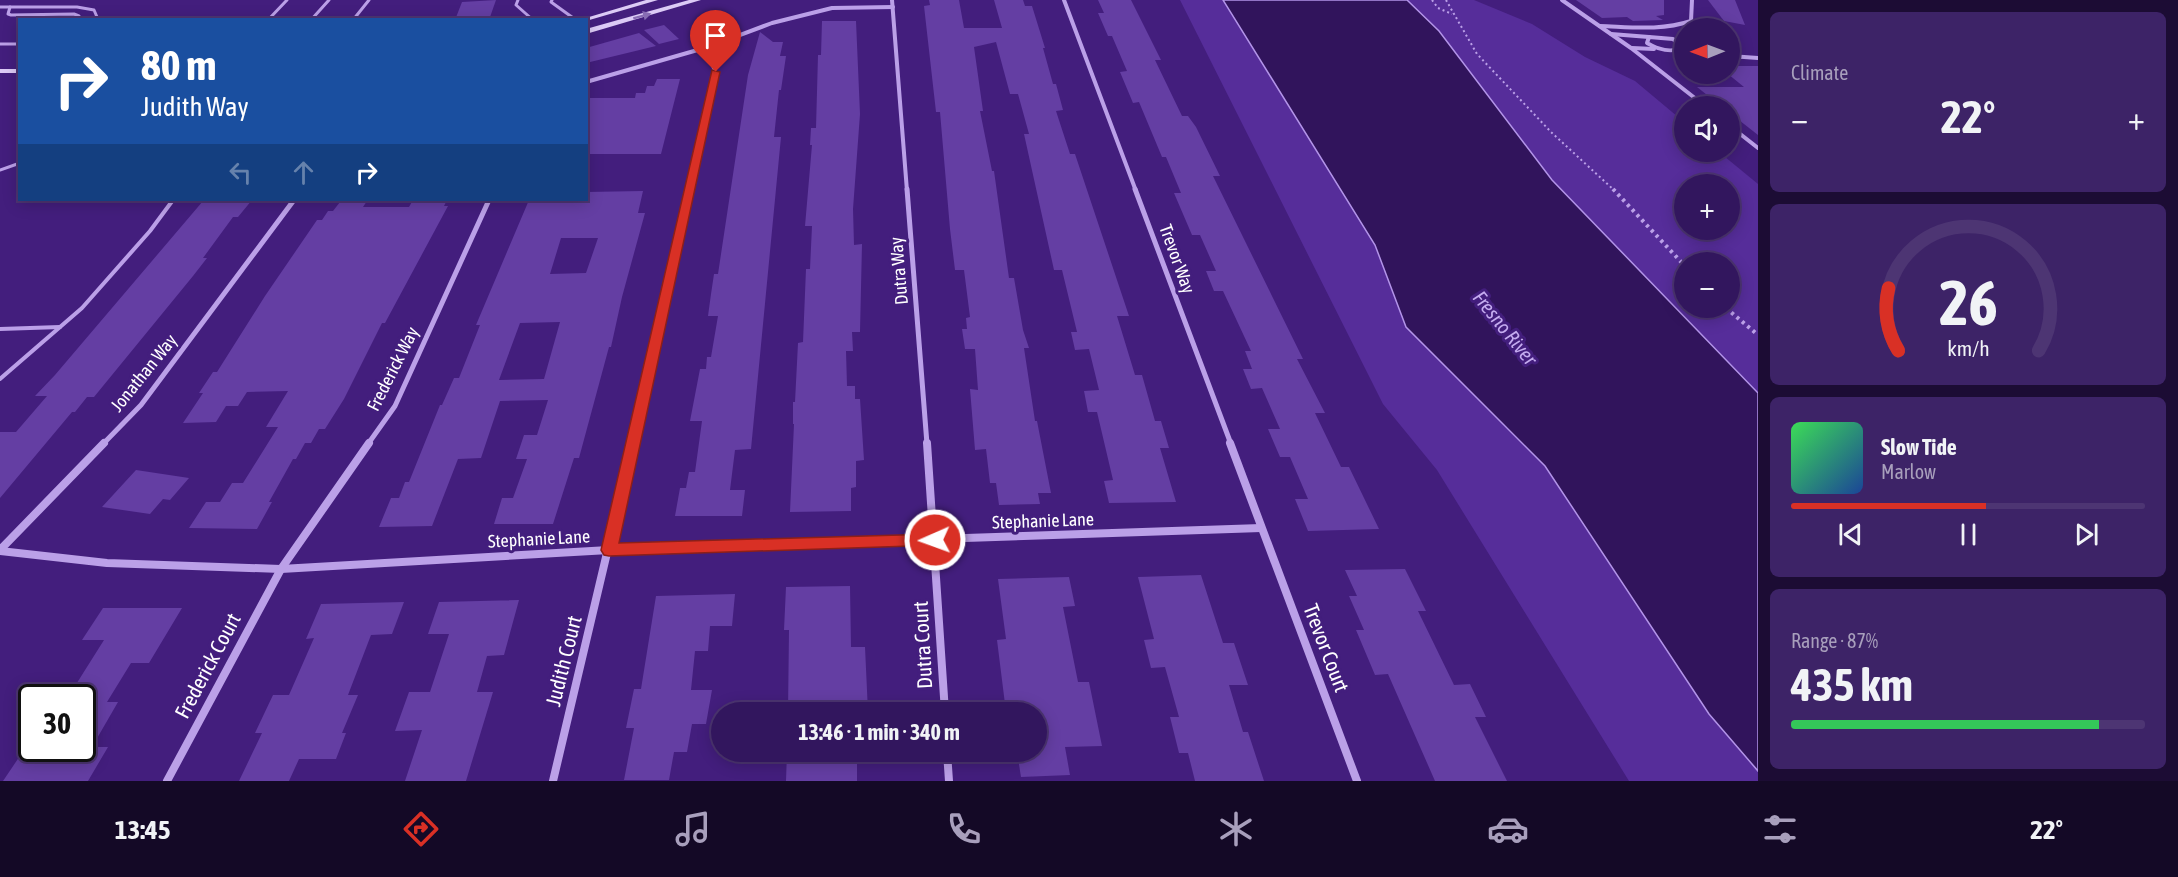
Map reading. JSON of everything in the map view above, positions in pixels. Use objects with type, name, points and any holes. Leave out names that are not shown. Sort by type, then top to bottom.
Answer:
[{"type":"street","points":[[588,18],[654,0]]},
{"type":"street","points":[[588,31],[697,0]]},
{"type":"street","name":"Trevor Way","points":[[1064,0],[1261,528]]},
{"type":"street","points":[[1562,0],[1631,48],[1692,96]]},
{"type":"street","points":[[1600,26],[1660,28],[1680,26],[1691,21],[1692,0]]},
{"type":"street","points":[[588,81],[708,47],[772,23],[832,8],[893,3]]},
{"type":"street","name":"Dutra Way","points":[[893,3],[935,540]]},
{"type":"street","points":[[1611,34],[1665,38],[1674,42]]},
{"type":"street","points":[[1649,37],[1647,43],[1660,49]]},
{"type":"street","name":"Judith Court","points":[[553,781],[609,550],[716,72],[708,47]]},
{"type":"street","points":[[1631,48],[1672,51]]},
{"type":"street","points":[[1740,57],[1758,58]]},
{"type":"street","points":[[0,63],[18,63]]},
{"type":"street","points":[[0,71],[18,71]]},
{"type":"street","points":[[0,78],[18,78]]},
{"type":"street","points":[[1740,134],[1758,148]]},
{"type":"street","name":"Jonathan Way","points":[[0,550],[141,405],[293,201]]},
{"type":"street","name":"Frederick Way","points":[[281,569],[394,406],[489,201]]},
{"type":"street","name":"Stephanie Lane","points":[[0,550],[107,563],[281,569],[609,550],[1261,528]]},
{"type":"street","name":"Trevor Court","points":[[1261,528],[1357,781]]},
{"type":"street","name":"Dutra Court","points":[[935,540],[944,702]]},
{"type":"street","name":"Frederick Court","points":[[167,781],[281,569]]},
{"type":"street","points":[[948,762],[949,781]]},
{"type":"lane","points":[[270,18],[287,0]]},
{"type":"lane","points":[[312,18],[328,0]]},
{"type":"lane","points":[[355,18],[369,0]]},
{"type":"lane","points":[[518,0],[516,5],[519,10],[530,18]]},
{"type":"lane","points":[[552,0],[551,2],[573,18]]},
{"type":"lane","points":[[0,7],[77,7],[94,10],[97,18]]},
{"type":"lane","points":[[10,7],[8,14],[11,15],[74,14],[79,16],[78,18]]},
{"type":"lane","points":[[0,44],[18,44]]},
{"type":"lane","points":[[0,170],[18,164]]},
{"type":"lane","points":[[0,379],[82,308],[150,231],[172,201]]},
{"type":"lane","points":[[0,329],[60,327]]},
{"type":"path","points":[[1432,0],[1438,8],[1453,14]]},
{"type":"path","points":[[1446,0],[1477,54],[1551,132],[1619,195],[1674,254]]},
{"type":"path","points":[[1738,318],[1758,334]]},
{"type":"shaded area","points":[[1180,0],[1474,0],[1532,24],[1585,57],[1635,81],[1674,114],[1674,162],[1731,162],[1758,184],[1758,781],[1629,781],[1437,470],[1383,404]]},
{"type":"water","name":"Fresno River","points":[[1223,0],[1407,0],[1439,31],[1552,180],[1674,306],[1674,318],[1685,318],[1758,393],[1758,771],[1709,714],[1545,466],[1406,327],[1375,245]]},
{"type":"building","points":[[496,0],[490,18],[456,18],[462,2]]},
{"type":"building","points":[[929,0],[959,0],[964,28],[1002,28],[994,0],[1023,0],[1025,6],[1032,6],[1053,84],[1056,84],[1063,110],[1056,111],[1070,154],[1075,154],[1129,316],[1117,316],[1135,375],[1142,375],[1155,421],[1161,421],[1169,448],[1160,448],[1176,502],[1109,503],[1104,481],[1113,480],[1097,412],[1088,412],[1084,391],[1099,390],[1089,349],[1075,350],[1071,332],[1077,332],[1062,270],[1054,270],[1024,134],[1029,134],[1018,94],[1010,94],[996,42],[974,47],[983,111],[980,111],[992,171],[994,171],[1009,278],[1014,278],[1023,330],[1029,348],[1024,348],[1035,421],[1037,421],[1051,493],[1038,493],[1040,504],[999,505],[996,483],[990,483],[986,449],[975,450],[970,389],[978,390],[975,349],[965,349],[962,329],[967,329],[966,318],[970,317],[964,270],[955,270],[940,112],[936,112],[924,6],[930,5]]},
{"type":"building","points":[[1098,0],[1131,0],[1161,60],[1155,60],[1182,116],[1188,116],[1196,127],[1220,176],[1213,176],[1303,359],[1297,359],[1325,413],[1315,413],[1341,467],[1349,467],[1379,529],[1308,531],[1295,499],[1308,499],[1290,457],[1280,457],[1268,429],[1280,429],[1262,388],[1251,389],[1243,369],[1252,369],[1245,351],[1251,351],[1223,291],[1214,291],[1206,271],[1216,271],[1200,235],[1192,235],[1174,193],[1181,193],[1166,157],[1162,157],[1139,102],[1133,103],[1120,72],[1127,71],[1112,36],[1108,36],[1098,13],[1104,13]]},
{"type":"building","points":[[1576,0],[1664,0],[1664,15],[1656,16],[1663,20],[1633,21],[1627,17],[1602,18]]},
{"type":"building","points":[[1708,0],[1735,0],[1745,25],[1740,24],[1740,18],[1722,18]]},
{"type":"building","points":[[822,21],[856,21],[860,114],[853,209],[854,245],[862,244],[860,332],[852,332],[853,351],[846,351],[847,386],[855,386],[855,399],[860,399],[864,460],[856,461],[856,487],[851,488],[851,511],[790,512],[793,402],[795,402],[798,343],[803,342],[806,269],[810,269],[812,226],[805,226],[812,145],[810,145],[811,128],[816,128],[818,55],[821,55]]},
{"type":"building","points":[[664,25],[679,39],[659,44],[644,30]]},
{"type":"building","points":[[760,32],[773,42],[783,42],[780,56],[786,56],[781,90],[779,90],[774,137],[781,137],[751,449],[735,450],[730,490],[745,490],[742,516],[675,516],[680,488],[686,488],[689,472],[695,472],[702,421],[690,421],[700,369],[706,369],[707,357],[711,357],[718,316],[708,316],[714,274],[718,274],[748,75]]},
{"type":"building","points":[[639,33],[656,46],[588,63],[588,47]]},
{"type":"building","points":[[1740,66],[1758,66],[1758,135],[1740,121],[1740,96],[1708,96],[1697,87],[1744,87],[1740,84]]},
{"type":"building","points":[[657,79],[680,79],[661,154],[588,154],[588,98],[635,98],[636,93],[645,93],[647,86],[654,86]]},
{"type":"building","points":[[643,191],[638,213],[645,213],[611,347],[609,347],[579,458],[574,458],[553,524],[494,524],[502,498],[513,498],[527,459],[516,459],[524,435],[537,435],[548,400],[500,401],[481,458],[458,459],[432,526],[379,527],[391,498],[399,498],[405,482],[409,482],[440,405],[454,378],[459,378],[480,325],[476,325],[529,201],[588,201],[588,192]],"holes":[[[561,238],[598,238],[586,273],[550,274]],[[560,322],[544,379],[499,380],[520,323]]]},
{"type":"building","points":[[203,201],[251,201],[238,217],[233,217],[203,258],[207,258],[94,397],[87,397],[75,412],[72,412],[0,498],[0,432],[16,432],[47,396],[35,396]]},
{"type":"building","points":[[367,201],[363,207],[409,207],[412,201],[446,201],[444,206],[448,206],[385,323],[382,323],[344,399],[325,429],[319,429],[311,443],[305,443],[296,459],[293,459],[257,529],[189,528],[206,502],[220,502],[232,483],[243,483],[278,427],[266,427],[288,391],[247,392],[238,406],[226,406],[216,422],[183,423],[203,393],[199,393],[213,372],[217,372],[317,220],[322,220],[328,211],[333,211],[340,202]]},
{"type":"building","points":[[136,470],[189,478],[170,500],[163,499],[150,514],[102,507]]},
{"type":"building","points":[[1405,569],[1426,611],[1418,611],[1454,685],[1470,684],[1486,717],[1475,717],[1507,781],[1435,781],[1388,674],[1375,675],[1356,630],[1364,630],[1349,596],[1357,596],[1345,570]]},
{"type":"building","points":[[1201,575],[1223,643],[1234,643],[1248,685],[1229,685],[1243,732],[1248,732],[1264,781],[1195,781],[1188,753],[1179,753],[1170,717],[1179,717],[1165,667],[1151,668],[1144,640],[1154,639],[1138,577]]},
{"type":"building","points":[[1069,577],[1075,606],[1063,607],[1078,682],[1089,682],[1102,746],[1065,747],[1070,775],[1021,777],[1019,762],[1047,762],[1047,702],[1005,702],[997,640],[1006,639],[998,579]]},
{"type":"building","points":[[850,586],[851,647],[865,647],[868,702],[788,702],[789,630],[784,630],[786,587]]},
{"type":"building","points":[[735,594],[732,626],[710,626],[708,651],[695,651],[691,690],[712,690],[706,724],[692,724],[687,752],[674,752],[669,780],[624,780],[634,728],[626,728],[634,689],[641,689],[656,596]]},
{"type":"building","points":[[519,600],[504,655],[487,656],[477,692],[493,692],[466,781],[405,781],[422,730],[395,731],[409,692],[430,692],[449,634],[428,634],[439,602]]},
{"type":"building","points":[[404,602],[392,634],[371,635],[348,695],[358,695],[342,733],[346,733],[336,759],[299,759],[289,781],[239,781],[262,733],[255,733],[273,695],[289,695],[314,638],[306,639],[321,604]]},
{"type":"building","points":[[103,608],[182,608],[149,663],[131,663],[107,702],[118,702],[96,740],[96,684],[76,684],[104,640],[82,640]]},
{"type":"building","points":[[96,747],[108,747],[88,781],[3,781],[18,759],[18,762],[96,762]]},
{"type":"building","points":[[787,762],[857,762],[857,781],[786,781]]},
{"type":"route","points":[[716,72],[609,550],[935,540]]}]
